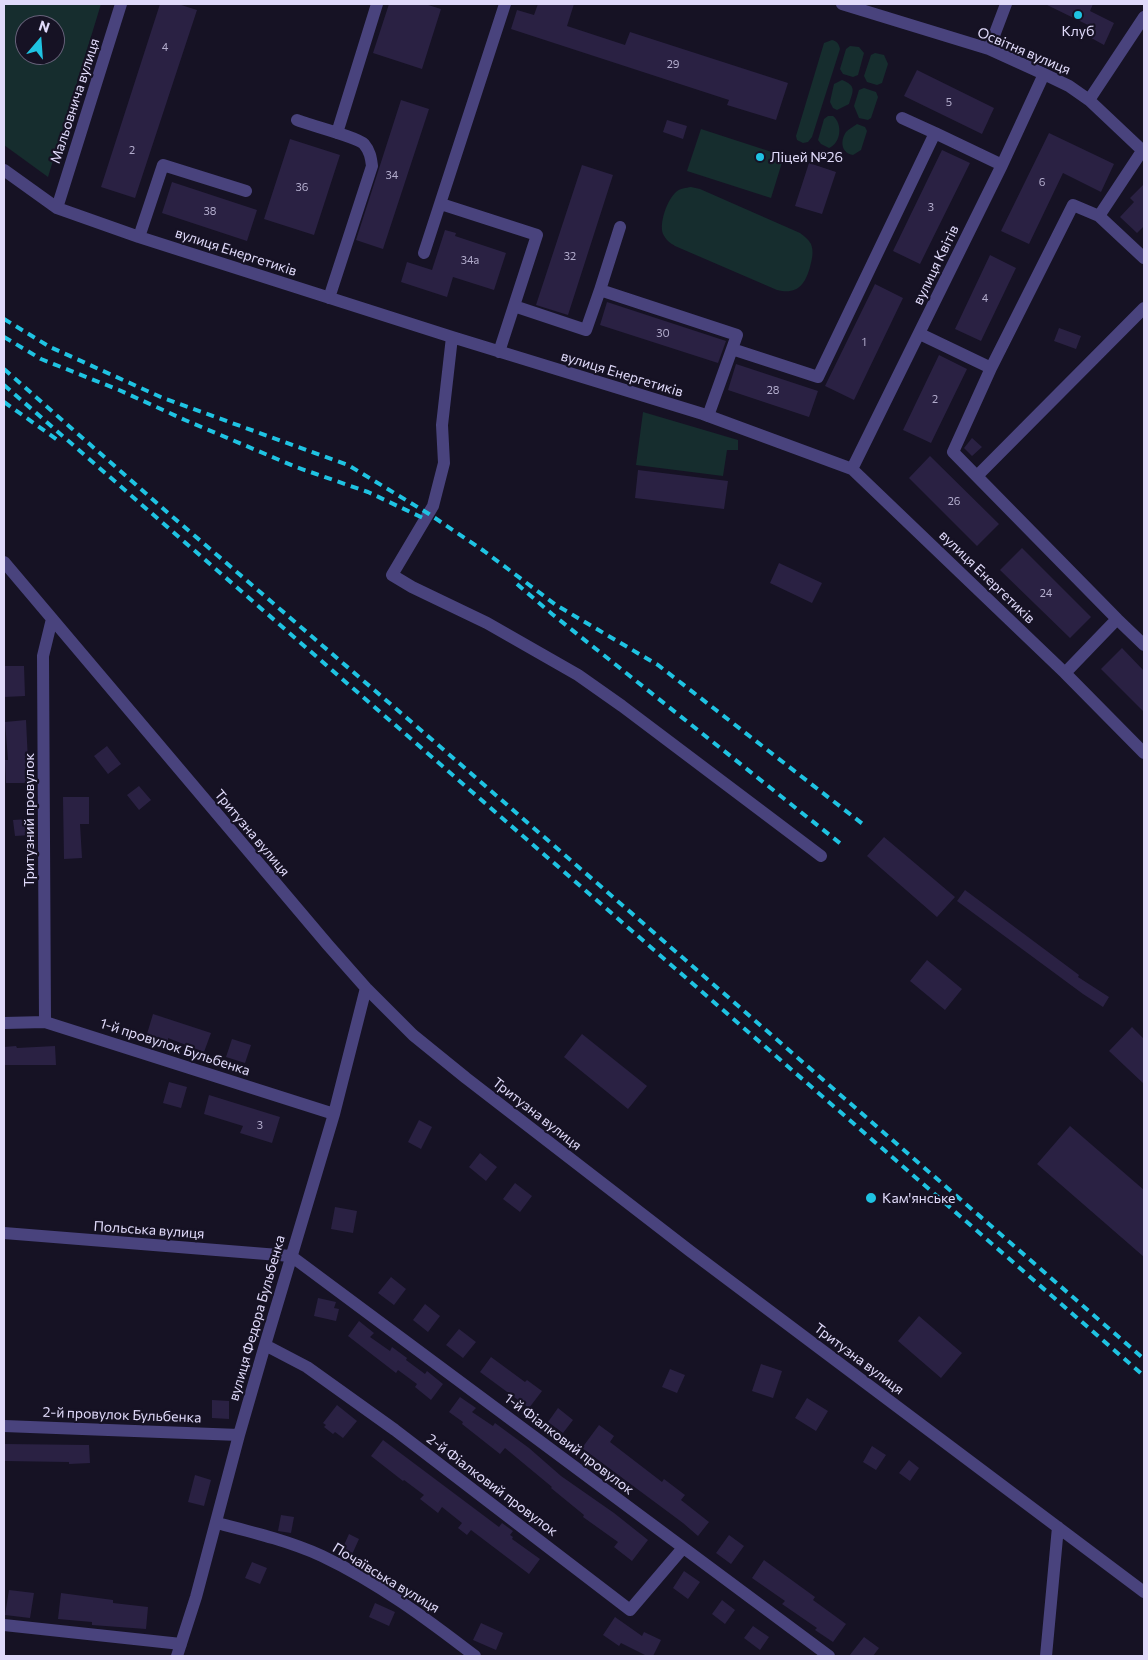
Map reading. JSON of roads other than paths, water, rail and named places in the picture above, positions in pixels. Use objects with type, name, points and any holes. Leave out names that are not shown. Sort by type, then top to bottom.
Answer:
[{"type":"street","name":"Мальовнича вулиця","points":[[57,208],[121,4]]},
{"type":"street","points":[[337,134],[377,4]]},
{"type":"street","points":[[424,253],[505,4]]},
{"type":"street","name":"Освітня вулиця","points":[[842,4],[989,50],[1069,86],[1088,100],[1143,152]]},
{"type":"street","points":[[989,50],[1006,4]]},
{"type":"street","points":[[1088,100],[1144,17]]},
{"type":"street","name":"вулиця Квітів","points":[[852,469],[920,334],[1044,74]]},
{"type":"street","points":[[902,118],[1002,164]]},
{"type":"street","points":[[297,120],[363,143],[370,154],[372,166],[329,298]]},
{"type":"street","points":[[732,349],[818,377],[935,134]]},
{"type":"street","points":[[1099,216],[1143,152]]},
{"type":"street","points":[[139,237],[163,165],[246,191]]},
{"type":"street","name":"вулиця Енергетиків","points":[[4,170],[57,208],[139,237],[708,416],[852,469],[1065,673],[1144,752]]},
{"type":"street","points":[[441,204],[536,235],[500,352]]},
{"type":"street","points":[[1144,258],[1099,216],[1073,204],[991,368],[953,452],[1144,645]]},
{"type":"street","points":[[514,306],[586,330],[620,227]]},
{"type":"street","points":[[600,290],[737,335],[708,416]]},
{"type":"street","points":[[977,476],[1144,308]]},
{"type":"street","points":[[920,334],[991,368]]},
{"type":"street","points":[[452,337],[442,425],[444,463],[442,472],[433,506],[392,575],[412,587],[487,623],[578,675],[821,856]]},
{"type":"street","name":"Тритузна вулиця","points":[[4,562],[294,905],[366,988],[413,1035],[690,1251],[1144,1592]]},
{"type":"street","name":"Тритузний провулок","points":[[45,1022],[44,656],[52,619]]},
{"type":"street","points":[[1065,673],[1117,619]]},
{"type":"street","name":"вулиця Федора Бульбенка","points":[[179,1650],[217,1523],[238,1435],[334,1114],[366,988]]},
{"type":"street","name":"1-й провулок Бульбенка","points":[[4,1023],[45,1022],[334,1114]]},
{"type":"street","name":"Польська вулиця","points":[[4,1233],[291,1256]]},
{"type":"street","name":"1-й Фіалковий провулок","points":[[291,1256],[829,1656]]},
{"type":"street","name":"2-й Фіалковий провулок","points":[[265,1345],[307,1367],[395,1430],[630,1610],[683,1548]]},
{"type":"street","name":"2-й провулок Бульбенка","points":[[4,1426],[238,1435]]},
{"type":"street","name":"Почаївська вулиця","points":[[217,1523],[269,1536],[322,1556],[371,1583],[432,1622],[475,1656]]},
{"type":"street","points":[[1046,1656],[1058,1527]]},
{"type":"street","points":[[4,1625],[179,1650]]},
{"type":"railway","points":[[4,319],[50,347],[163,398],[348,465],[429,514],[484,551],[556,605],[658,665],[864,825]]},
{"type":"railway","points":[[4,337],[41,359],[119,390],[296,467],[368,492],[423,518]]},
{"type":"railway","points":[[4,369],[1144,1359]]},
{"type":"railway","points":[[4,385],[1144,1376]]},
{"type":"railway","points":[[4,402],[59,441]]},
{"type":"railway","points":[[517,584],[841,844]]},
{"type":"place","name":"Клуб","points":[[1078,15]]},
{"type":"place","name":"Ліцей №26","points":[[760,157]]},
{"type":"place","name":"Кам'янське","points":[[871,1198]]}]
